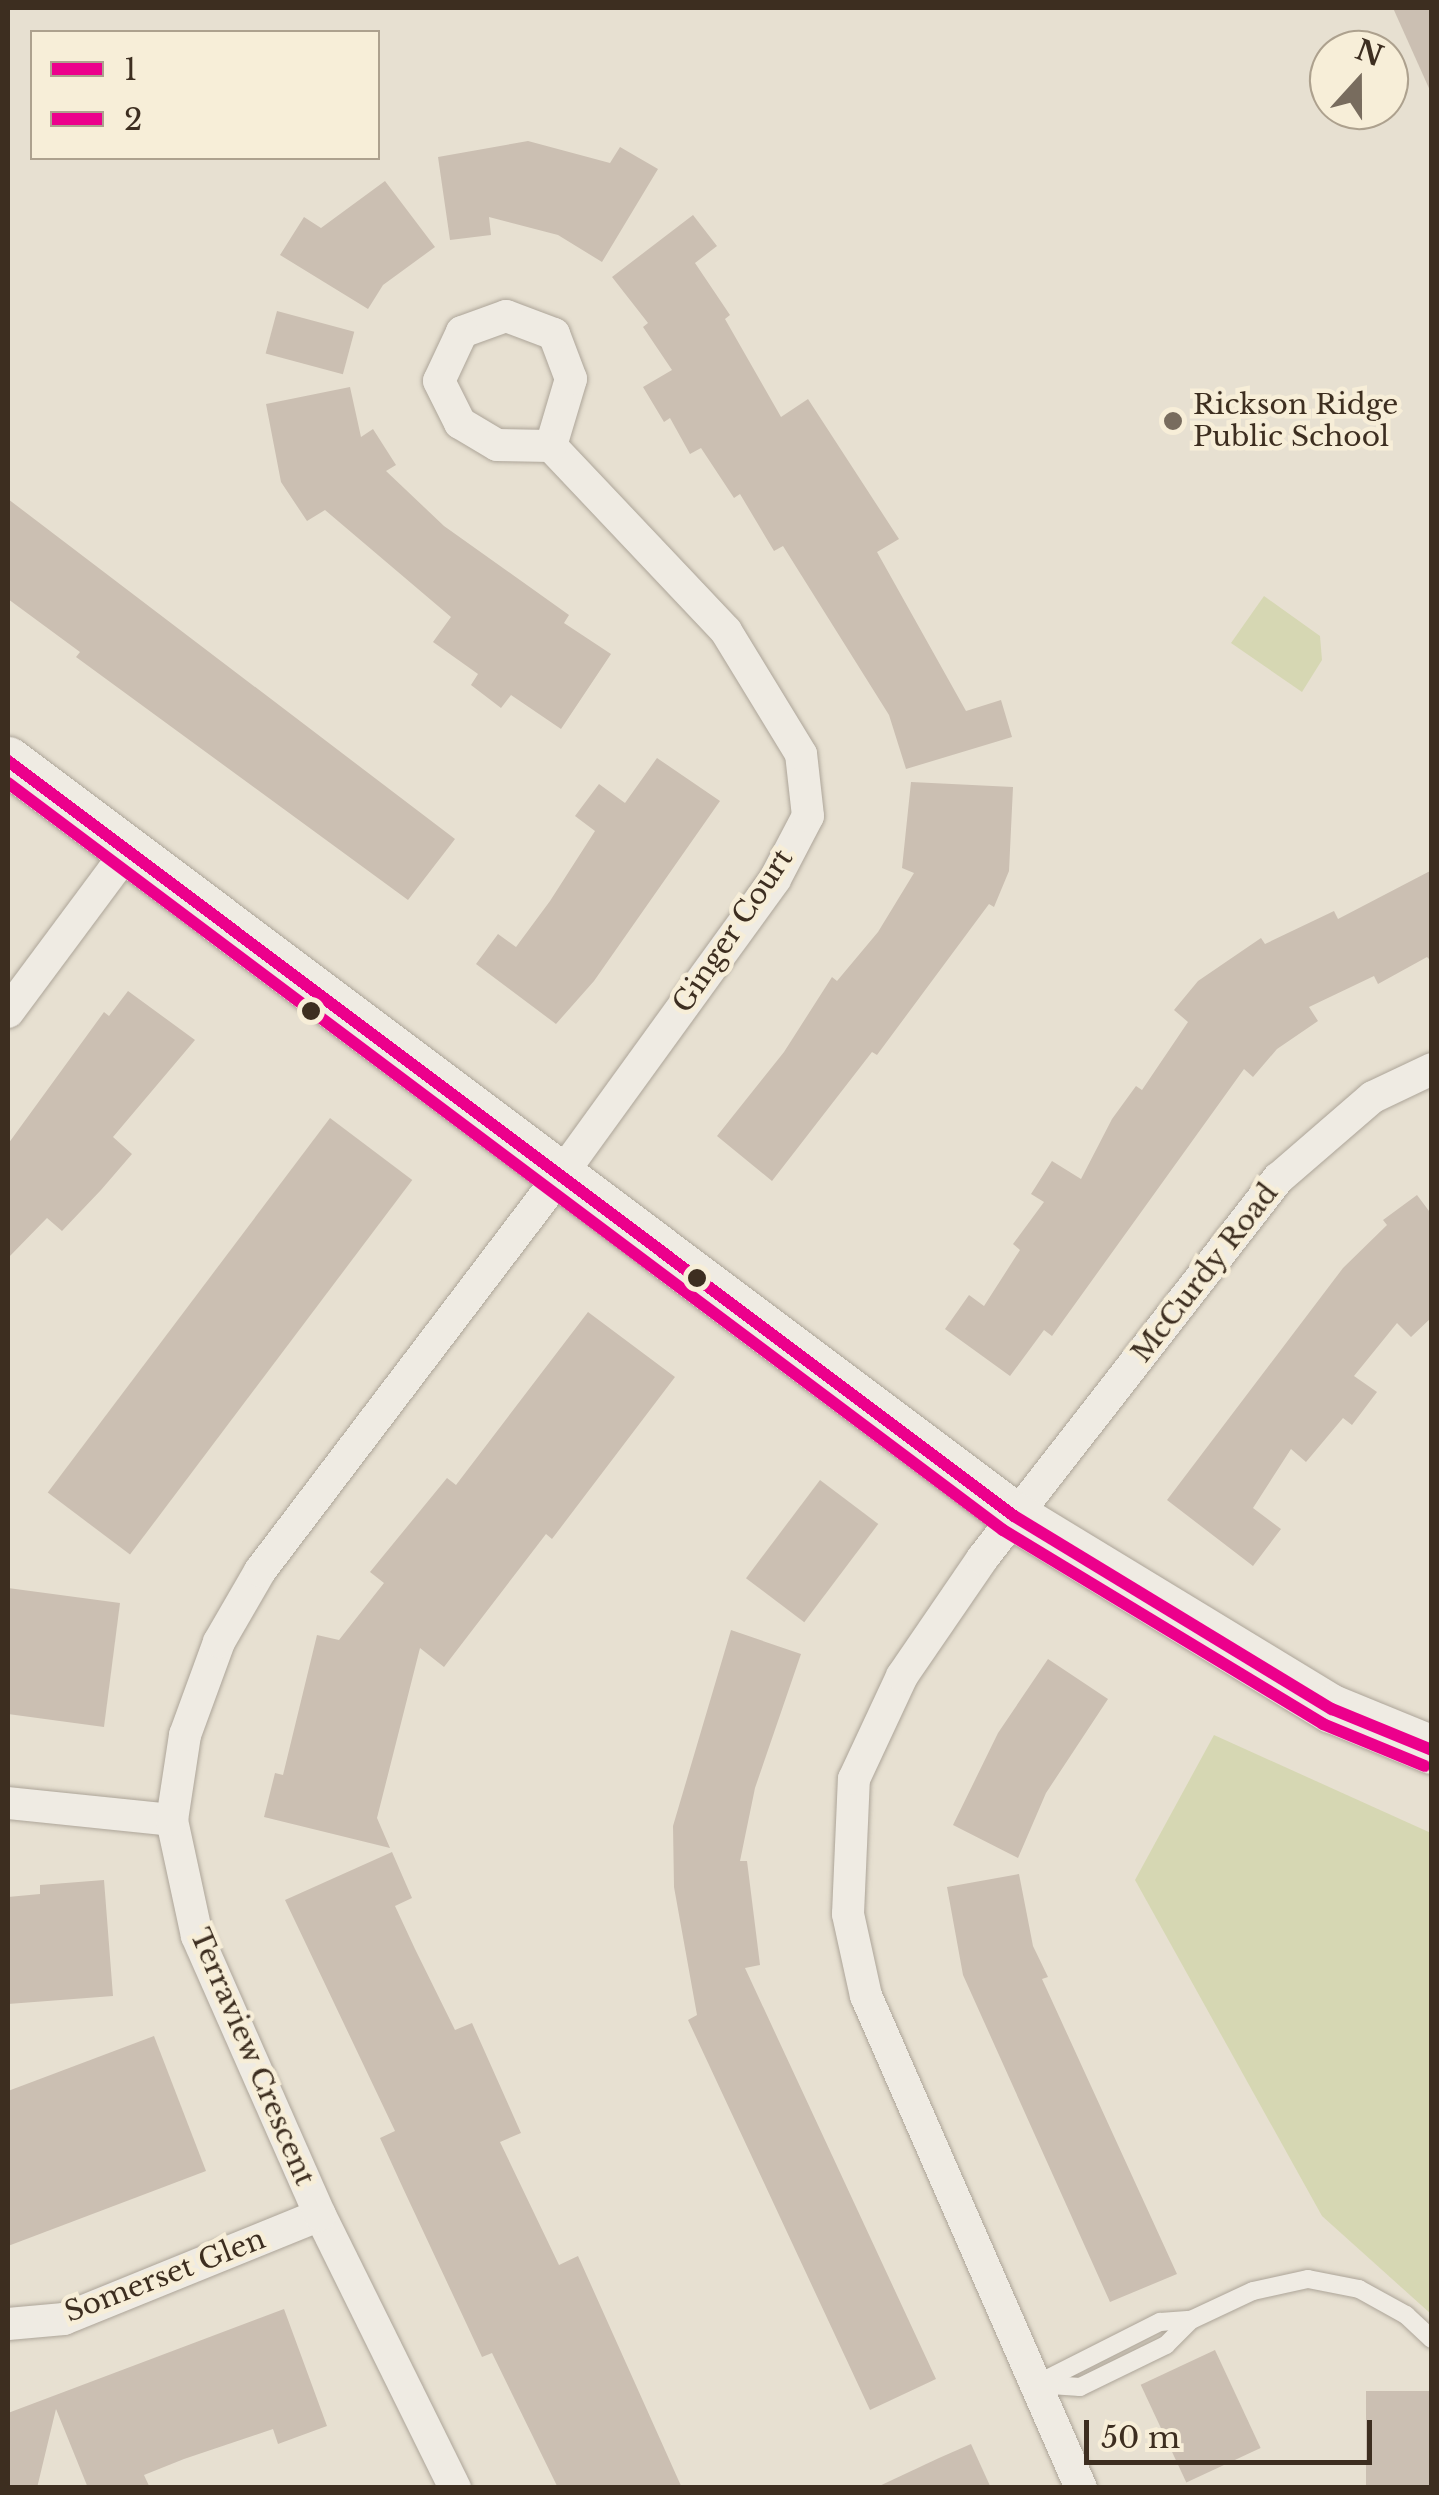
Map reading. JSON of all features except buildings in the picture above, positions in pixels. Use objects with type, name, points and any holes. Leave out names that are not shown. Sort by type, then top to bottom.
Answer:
[{"type":"main road","points":[[8,761],[1014,1516],[1332,1710],[1432,1750]]},
{"type":"street","points":[[506,316],[554,334],[571,379],[551,446],[497,446],[460,423],[439,381],[462,332],[506,316]]},
{"type":"street","name":"Ginger Court","points":[[551,446],[726,631],[801,754],[808,816],[775,878],[561,1175]]},
{"type":"street","points":[[8,1012],[129,849]]},
{"type":"street","name":"McCurdy Road","points":[[1014,1516],[1279,1178],[1373,1097],[1432,1068]]},
{"type":"street","name":"Terraview Crescent","points":[[455,2488],[320,2216],[197,1936],[172,1820],[185,1736],[219,1642],[260,1571],[561,1175]]},
{"type":"street","points":[[1014,1516],[902,1676],[854,1779],[848,1914],[866,1996],[1081,2488]]},
{"type":"street","points":[[8,1803],[172,1820]]},
{"type":"street","name":"Somerset Glen","points":[[8,2324],[64,2319],[320,2216]]},
{"type":"lane","points":[[1036,2384],[1080,2387],[1166,2345],[1191,2320],[1254,2291],[1308,2279],[1359,2289],[1406,2315],[1432,2339]]},
{"type":"lane","points":[[1036,2384],[1160,2322],[1191,2320]]},
{"type":"green space","points":[[1264,596],[1320,636],[1322,660],[1302,692],[1231,643]]},
{"type":"green space","points":[[1214,1735],[1431,1833],[1431,2314],[1322,2216],[1135,1880]]},
{"type":"transit line","name":"1","points":[[8,761],[1014,1516],[1332,1709],[1432,1750]]},
{"type":"transit line","name":"2","points":[[8,783],[1003,1530],[1323,1724],[1425,1766]]},
{"type":"place","name":"Rickson Ridge Public School","points":[[1173,421]]}]
